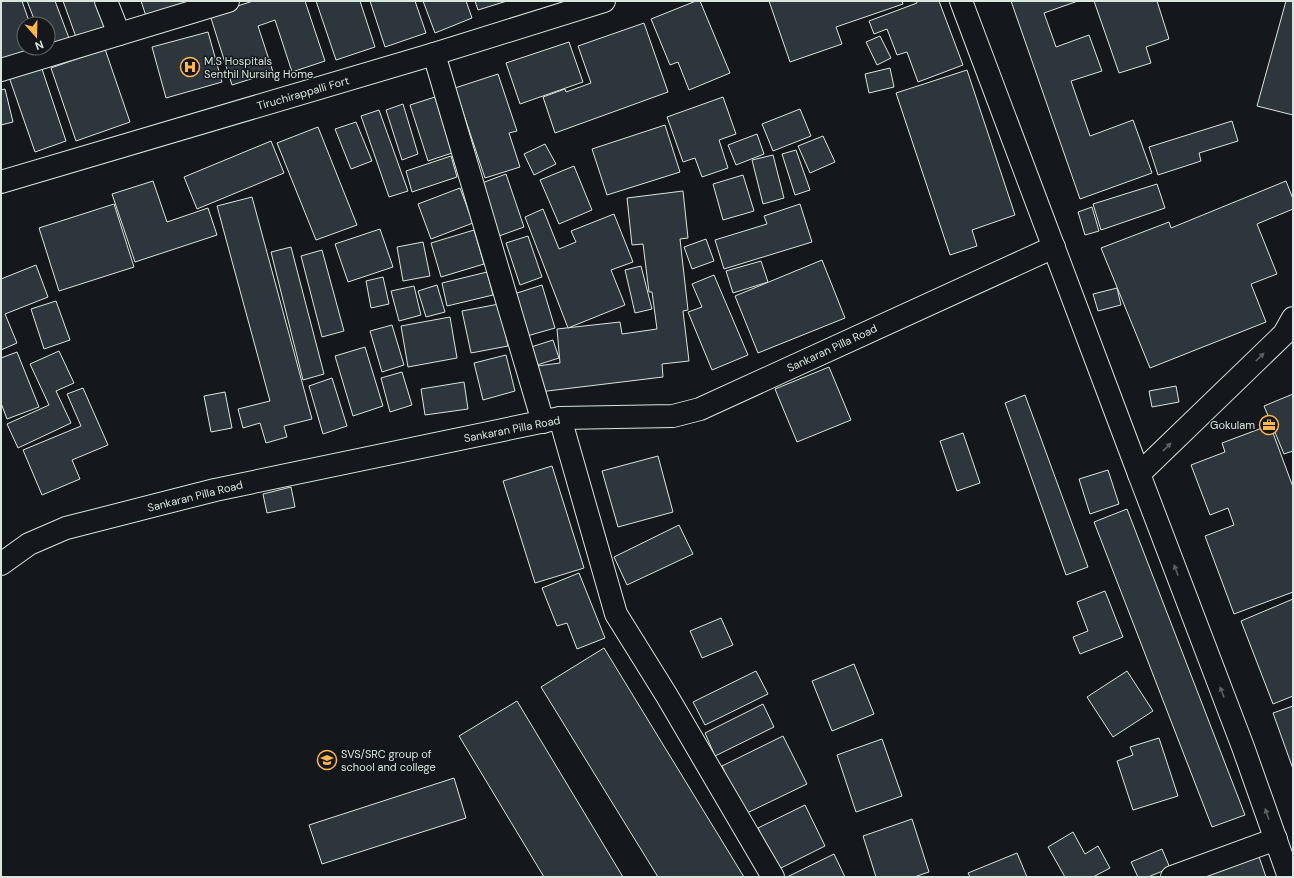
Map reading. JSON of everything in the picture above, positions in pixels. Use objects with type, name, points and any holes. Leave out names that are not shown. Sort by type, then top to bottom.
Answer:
[{"type":"street","points":[[106,1],[119,34]]},
{"type":"street","points":[[1,70],[228,1]]},
{"type":"street","points":[[962,1],[1243,747],[1289,877]]},
{"type":"street","name":"Tiruchirappalli Fort","points":[[1,182],[434,54],[596,2]]},
{"type":"street","points":[[434,54],[551,420],[616,614],[667,696],[773,877]]},
{"type":"street","name":"Sankaran Pilla Road","points":[[1,564],[28,544],[66,528],[215,490],[551,420],[673,416],[700,410],[1054,247]]},
{"type":"street","points":[[1139,474],[1290,330]]},
{"type":"street","points":[[1172,877],[1276,839]]},
{"type":"building","points":[[1,1],[22,1],[27,16],[16,16],[17,56],[1,62]]},
{"type":"building","points":[[27,1],[55,1],[69,38],[56,43],[56,16],[33,16]]},
{"type":"building","points":[[63,1],[98,1],[107,26],[76,37]]},
{"type":"building","points":[[141,1],[188,1],[188,2],[146,16]]},
{"type":"building","points":[[253,1],[305,1],[325,61],[292,72],[275,20],[258,26],[273,72],[232,85],[210,15]]},
{"type":"building","points":[[316,1],[360,1],[375,47],[336,60]]},
{"type":"building","points":[[370,1],[415,1],[426,33],[385,47]]},
{"type":"building","points":[[423,1],[466,1],[472,18],[435,33]]},
{"type":"building","points":[[475,1],[507,1],[478,10]]},
{"type":"building","points":[[696,1],[700,1],[730,73],[689,90],[678,62],[670,65],[651,19]]},
{"type":"building","points":[[769,1],[902,1],[903,4],[836,27],[842,44],[790,62]]},
{"type":"building","points":[[916,1],[939,1],[963,65],[918,82],[907,52],[897,55],[887,29],[874,34],[869,21],[917,3]]},
{"type":"building","points":[[1011,1],[1078,1],[1044,13],[1056,47],[1089,35],[1102,71],[1071,81],[1090,136],[1133,120],[1152,173],[1080,199]]},
{"type":"building","points":[[1094,1],[1157,1],[1169,39],[1146,47],[1151,63],[1119,73]]},
{"type":"building","points":[[1286,1],[1293,1],[1293,115],[1257,106]]},
{"type":"building","points":[[644,23],[668,92],[555,133],[543,97],[565,89],[566,92],[591,83],[578,46]]},
{"type":"building","points":[[208,32],[222,82],[166,98],[152,47]]},
{"type":"building","points":[[880,36],[891,58],[877,65],[866,42]]},
{"type":"building","points":[[569,42],[583,82],[520,104],[506,63]]},
{"type":"building","points":[[105,49],[130,122],[76,141],[51,68]]},
{"type":"building","points":[[41,66],[66,141],[35,152],[9,77]]},
{"type":"building","points":[[890,68],[894,87],[869,93],[865,74]]},
{"type":"building","points":[[967,70],[1015,215],[972,230],[977,246],[950,255],[896,93]]},
{"type":"building","points":[[498,74],[517,131],[509,133],[520,167],[485,178],[455,88]]},
{"type":"building","points":[[5,89],[13,122],[1,125],[1,90]]},
{"type":"building","points":[[435,97],[452,153],[428,161],[410,105]]},
{"type":"building","points":[[723,97],[736,134],[719,140],[728,168],[702,177],[695,158],[683,162],[667,117]]},
{"type":"building","points":[[403,104],[418,154],[402,160],[386,110]]},
{"type":"building","points":[[800,109],[811,136],[773,151],[762,124]]},
{"type":"building","points":[[379,110],[408,191],[389,197],[361,116]]},
{"type":"building","points":[[1232,121],[1238,141],[1199,153],[1201,161],[1158,175],[1149,147]]},
{"type":"building","points":[[356,122],[372,161],[351,169],[335,129]]},
{"type":"building","points":[[665,125],[680,172],[607,195],[592,149]]},
{"type":"building","points":[[318,127],[357,225],[316,240],[277,143]]},
{"type":"building","points":[[757,134],[764,154],[736,165],[728,145]]},
{"type":"building","points":[[823,136],[835,162],[810,173],[798,146]]},
{"type":"building","points":[[271,141],[284,173],[197,209],[184,177]]},
{"type":"building","points":[[545,144],[556,164],[534,175],[524,154]]},
{"type":"building","points":[[796,150],[810,190],[795,195],[782,154]]},
{"type":"building","points":[[773,155],[784,198],[763,204],[752,160]]},
{"type":"building","points":[[451,156],[457,177],[412,192],[406,171]]},
{"type":"building","points":[[574,166],[592,210],[559,224],[540,180]]},
{"type":"building","points":[[506,174],[524,227],[499,236],[482,183]]},
{"type":"building","points":[[743,175],[754,211],[723,220],[713,184]]},
{"type":"building","points":[[153,181],[167,222],[208,208],[217,235],[135,262],[112,194]]},
{"type":"building","points":[[1286,181],[1293,199],[1293,209],[1257,224],[1277,274],[1251,284],[1266,322],[1150,368],[1101,248],[1169,222],[1171,228]]},
{"type":"building","points":[[1157,184],[1165,208],[1101,230],[1093,204]]},
{"type":"building","points":[[460,188],[473,223],[431,239],[418,204]]},
{"type":"building","points":[[683,191],[688,238],[680,239],[688,310],[683,311],[689,361],[662,364],[663,377],[539,392],[537,366],[560,363],[557,329],[620,322],[622,334],[657,329],[652,292],[649,292],[643,244],[632,245],[627,198]]},
{"type":"building","points":[[252,197],[312,419],[284,426],[287,437],[266,443],[260,423],[243,428],[238,409],[270,401],[217,206]]},
{"type":"building","points":[[114,204],[134,267],[59,291],[39,228]]},
{"type":"building","points":[[800,204],[812,242],[724,269],[715,240],[767,224],[764,216]]},
{"type":"building","points":[[1092,207],[1099,231],[1085,235],[1078,212]]},
{"type":"building","points":[[543,209],[559,249],[576,242],[571,231],[614,214],[633,262],[611,270],[625,305],[568,328],[525,217]]},
{"type":"building","points":[[380,229],[393,267],[348,282],[335,244]]},
{"type":"building","points":[[474,230],[484,264],[441,277],[431,243]]},
{"type":"building","points":[[528,236],[542,277],[520,285],[506,243]]},
{"type":"building","points":[[706,239],[714,261],[692,269],[684,247]]},
{"type":"building","points":[[423,242],[430,276],[403,281],[397,247]]},
{"type":"building","points":[[291,247],[324,374],[303,380],[271,252]]},
{"type":"building","points":[[322,250],[344,331],[322,337],[301,256]]},
{"type":"building","points":[[822,260],[845,318],[758,353],[735,296]]},
{"type":"building","points":[[761,261],[768,282],[733,293],[726,271]]},
{"type":"building","points":[[36,265],[48,297],[5,314],[17,343],[1,350],[1,279]]},
{"type":"building","points":[[641,266],[652,309],[635,313],[625,270]]},
{"type":"building","points":[[487,272],[493,295],[447,306],[442,283]]},
{"type":"building","points":[[714,275],[748,355],[712,370],[688,312],[702,307],[692,284]]},
{"type":"building","points":[[383,277],[389,304],[371,308],[366,281]]},
{"type":"building","points":[[437,285],[445,312],[426,317],[418,291]]},
{"type":"building","points":[[542,285],[555,328],[527,336],[514,294]]},
{"type":"building","points":[[414,286],[421,315],[399,321],[391,291]]},
{"type":"building","points":[[1117,288],[1121,305],[1098,311],[1093,294]]},
{"type":"building","points":[[56,301],[70,340],[44,349],[31,309]]},
{"type":"building","points":[[499,304],[508,346],[471,353],[462,311]]},
{"type":"building","points":[[450,317],[457,358],[408,367],[401,326]]},
{"type":"building","points":[[392,325],[404,365],[382,372],[370,331]]},
{"type":"building","points":[[553,340],[559,358],[534,366],[528,348]]},
{"type":"building","points":[[365,347],[383,406],[353,416],[335,356]]},
{"type":"building","points":[[59,351],[74,383],[56,391],[71,423],[18,448],[7,424],[49,405],[30,364]]},
{"type":"building","points":[[17,352],[39,407],[7,419],[1,403],[1,358]]},
{"type":"building","points":[[506,355],[515,391],[483,400],[474,363]]},
{"type":"building","points":[[829,367],[851,420],[797,442],[775,389]]},
{"type":"building","points":[[402,372],[412,405],[390,412],[381,378]]},
{"type":"building","points":[[332,378],[347,426],[323,434],[309,386]]},
{"type":"building","points":[[464,382],[468,409],[425,415],[421,389]]},
{"type":"building","points":[[1176,386],[1179,402],[1152,407],[1149,391]]},
{"type":"building","points":[[83,388],[108,445],[72,460],[80,479],[42,495],[23,450],[81,426],[67,394]]},
{"type":"building","points":[[225,392],[232,428],[211,432],[204,396]]},
{"type":"building","points":[[1293,394],[1293,451],[1284,454],[1264,406]]},
{"type":"building","points":[[1025,395],[1088,567],[1066,575],[1005,403]]},
{"type":"building","points":[[1270,425],[1293,487],[1293,592],[1234,614],[1205,536],[1234,525],[1228,508],[1210,515],[1191,465],[1225,452],[1222,443]]},
{"type":"building","points":[[963,433],[980,483],[957,491],[940,441]]},
{"type":"building","points":[[658,456],[673,512],[618,527],[602,471]]},
{"type":"building","points":[[552,466],[584,568],[535,583],[503,481]]},
{"type":"building","points":[[1108,470],[1119,504],[1090,514],[1079,479]]},
{"type":"building","points":[[291,487],[295,507],[267,513],[263,494]]},
{"type":"building","points":[[1127,509],[1245,815],[1212,827],[1094,522]]},
{"type":"building","points":[[679,525],[693,554],[627,585],[614,557]]},
{"type":"building","points":[[579,573],[605,638],[577,649],[567,623],[557,626],[542,588]]},
{"type":"building","points":[[1105,591],[1123,637],[1080,654],[1073,637],[1088,631],[1077,602]]},
{"type":"building","points":[[1293,599],[1293,696],[1273,704],[1241,621]]},
{"type":"building","points":[[721,618],[733,645],[702,658],[690,631]]},
{"type":"building","points":[[604,648],[744,877],[658,877],[541,687]]},
{"type":"building","points":[[854,664],[874,714],[832,731],[812,681]]},
{"type":"building","points":[[756,671],[768,694],[705,725],[693,702]]},
{"type":"building","points":[[1127,671],[1153,711],[1113,737],[1087,697]]},
{"type":"building","points":[[517,701],[623,877],[544,877],[459,736]]},
{"type":"building","points":[[763,704],[774,727],[715,756],[705,733]]},
{"type":"building","points":[[1293,706],[1293,769],[1273,713]]},
{"type":"building","points":[[783,736],[807,784],[745,814],[722,766]]},
{"type":"building","points":[[1159,738],[1178,796],[1133,810],[1117,761],[1133,755],[1130,747]]},
{"type":"building","points":[[882,739],[902,796],[856,812],[837,755]]},
{"type":"building","points":[[454,778],[466,818],[322,864],[309,825]]},
{"type":"building","points":[[805,805],[825,846],[779,869],[758,828]]},
{"type":"building","points":[[912,819],[929,872],[914,877],[876,877],[863,836]]},
{"type":"building","points":[[1073,832],[1085,854],[1098,846],[1110,868],[1093,877],[1065,877],[1048,847]]},
{"type":"building","points":[[1162,849],[1170,868],[1148,877],[1138,877],[1131,862]]},
{"type":"building","points":[[1257,851],[1266,877],[1181,877]]},
{"type":"building","points":[[1017,853],[1027,877],[970,877],[968,873]]},
{"type":"building","points":[[834,854],[845,877],[787,877]]},
{"type":"place","name":"M.S Hospitals Senthil Nursing Home","points":[[190,67]]},
{"type":"place","name":"Gokulam","points":[[1269,425]]},
{"type":"place","name":"SVS/SRC group of school and college","points":[[327,760]]}]
